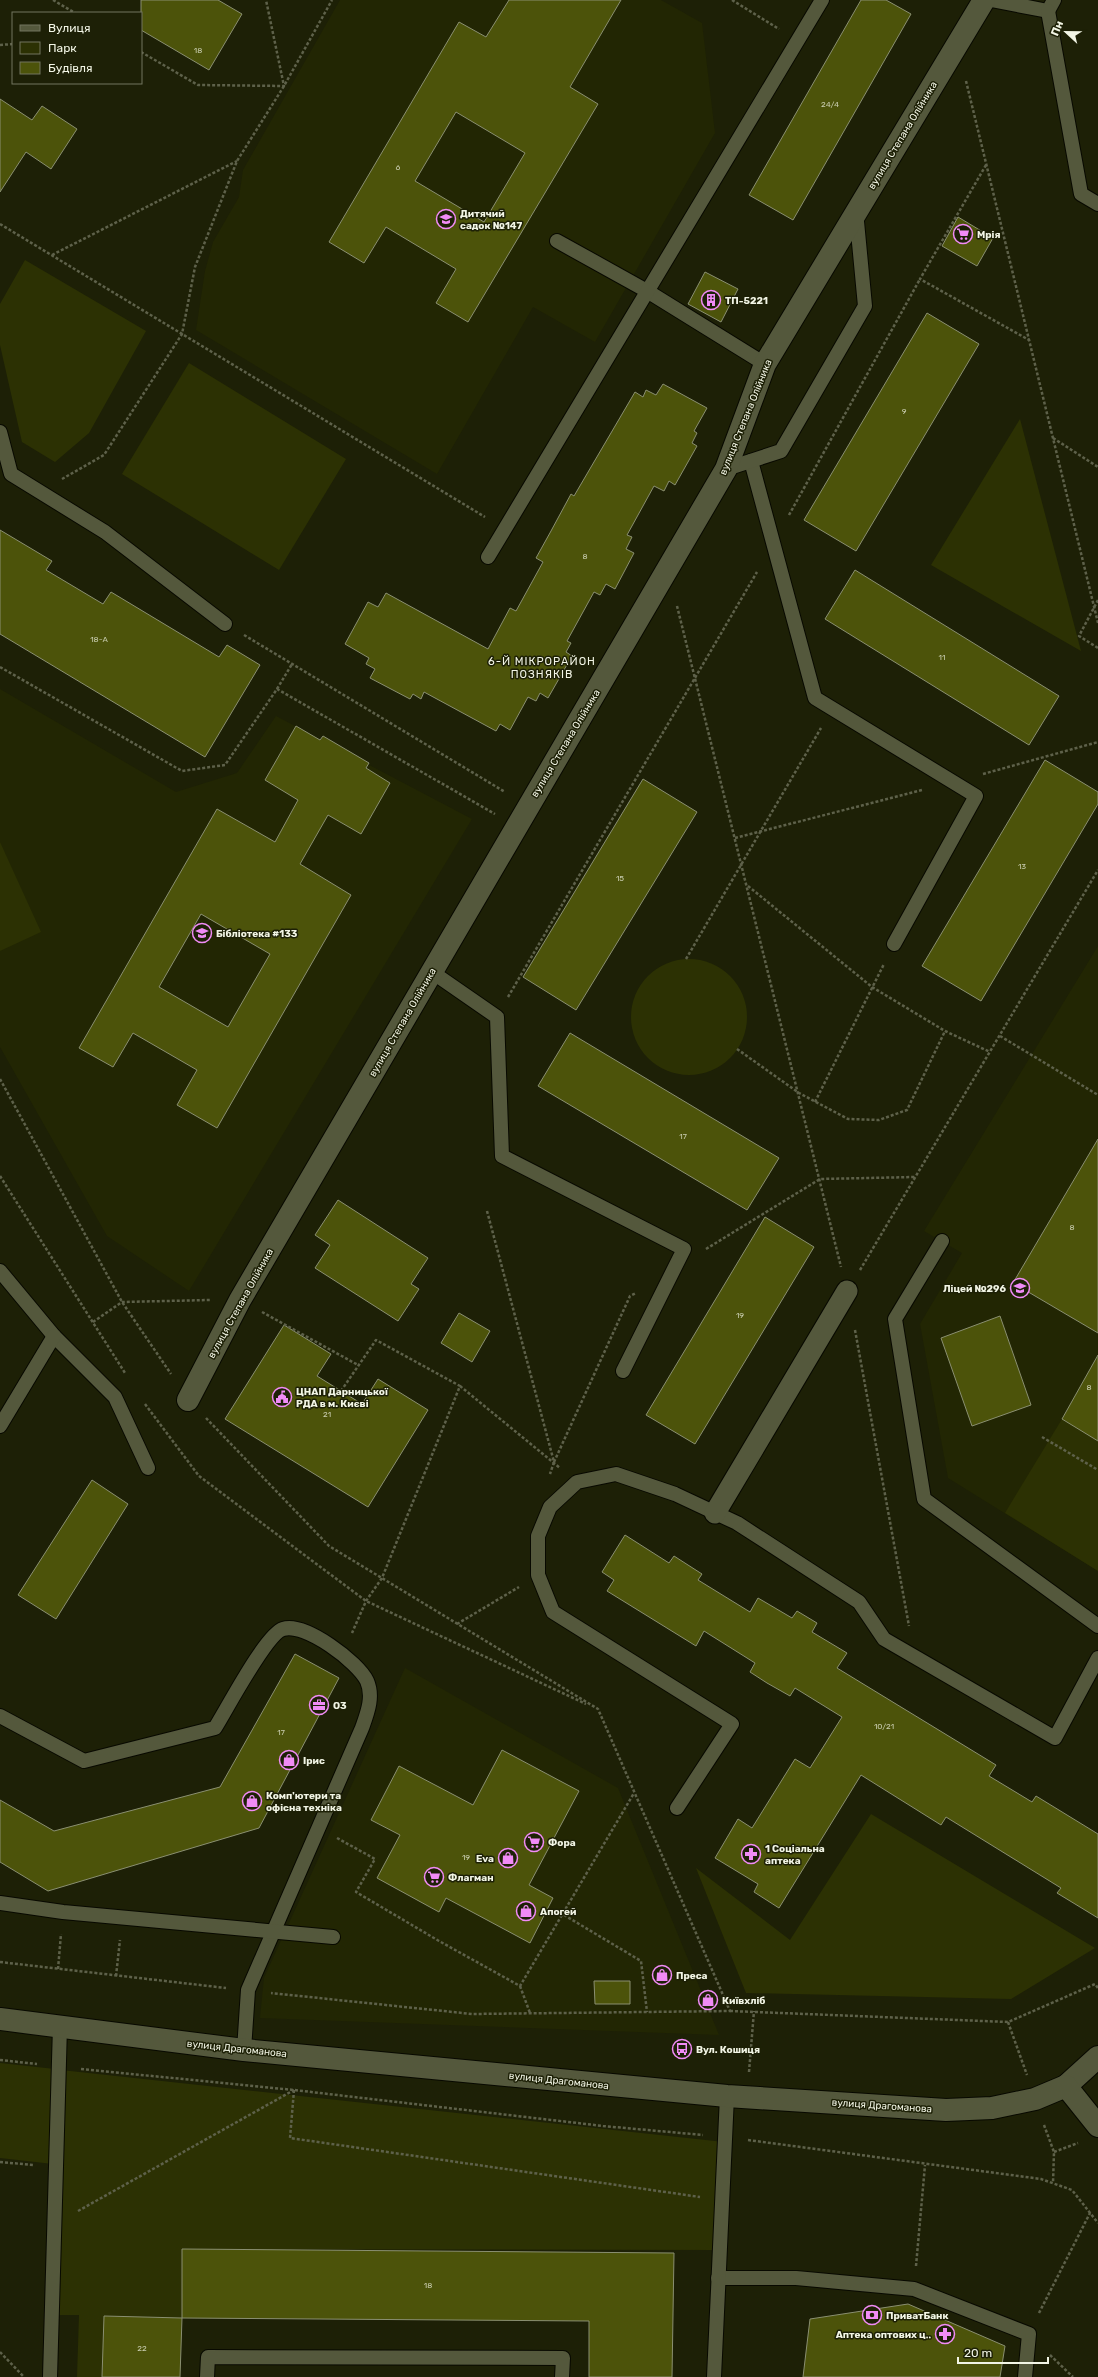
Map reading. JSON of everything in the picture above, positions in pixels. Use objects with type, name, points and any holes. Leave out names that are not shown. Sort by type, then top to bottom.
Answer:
[{"type":"street","name":"вулиця Степана Олійника","points":[[188,1400],[240,1300],[726,469],[764,364],[984,0]]},
{"type":"street","points":[[715,1513],[847,1291]]},
{"type":"street","name":"вулиця Драгоманова","points":[[0,2019],[244,2050],[727,2096],[946,2110],[992,2108],[1035,2099],[1066,2086],[1098,2057]]},
{"type":"street","points":[[1066,2086],[1098,2126]]},
{"type":"lane","points":[[488,557],[646,291],[822,0]]},
{"type":"lane","points":[[991,0],[1051,6],[1081,194],[1098,204]]},
{"type":"lane","points":[[726,469],[781,451],[865,306],[856,211]]},
{"type":"lane","points":[[557,241],[646,291],[764,364]]},
{"type":"lane","points":[[0,432],[11,474],[105,532],[225,624]]},
{"type":"lane","points":[[751,461],[815,698],[976,796],[894,944]]},
{"type":"lane","points":[[432,972],[497,1017],[502,1156],[684,1249],[623,1371]]},
{"type":"lane","points":[[942,1241],[896,1319],[924,1499],[1098,1626]]},
{"type":"lane","points":[[0,1271],[54,1336],[115,1397],[148,1468]]},
{"type":"lane","points":[[0,1426],[54,1336]]},
{"type":"lane","points":[[677,1808],[732,1724],[554,1612],[538,1575],[538,1536],[550,1507],[577,1482],[616,1474],[675,1494],[737,1524],[859,1602],[884,1639],[1055,1738],[1098,1658]]},
{"type":"lane","points":[[0,1716],[84,1761],[216,1728],[268,1640],[283,1629],[302,1629],[343,1654],[367,1681],[370,1702],[362,1728],[320,1829],[248,1990],[244,2050]]},
{"type":"lane","points":[[0,1904],[63,1912],[274,1933],[333,1937]]},
{"type":"lane","points":[[50,2377],[60,2026]]},
{"type":"lane","points":[[714,2377],[727,2096]]},
{"type":"lane","points":[[718,2278],[796,2278],[914,2289],[1029,2334],[1026,2377]]},
{"type":"lane","points":[[207,2377],[208,2357],[216,2357],[563,2358],[562,2377]]},
{"type":"path","points":[[53,0],[73,12]]},
{"type":"path","points":[[266,0],[284,86]]},
{"type":"path","points":[[39,492],[104,455],[182,334],[195,267],[237,161],[284,86],[332,0]]},
{"type":"path","points":[[732,0],[798,41]]},
{"type":"path","points":[[0,45],[12,44]]},
{"type":"path","points":[[957,44],[1098,623]]},
{"type":"path","points":[[142,53],[198,85],[284,86]]},
{"type":"path","points":[[52,255],[237,161]]},
{"type":"path","points":[[497,1017],[773,544],[920,279],[986,164]]},
{"type":"path","points":[[0,224],[505,528]]},
{"type":"path","points":[[920,279],[1029,340]]},
{"type":"path","points":[[1053,438],[1098,467]]},
{"type":"path","points":[[668,568],[748,885],[847,1291],[915,1656]]},
{"type":"path","points":[[1098,600],[1079,636],[1098,648]]},
{"type":"path","points":[[225,624],[528,806]]},
{"type":"path","points":[[0,667],[182,770],[225,765],[292,664]]},
{"type":"path","points":[[276,689],[500,817]]},
{"type":"path","points":[[686,959],[832,708]]},
{"type":"path","points":[[735,838],[952,782],[1098,742]]},
{"type":"path","points":[[847,1291],[1098,870]]},
{"type":"path","points":[[748,885],[872,987],[945,1031],[990,1052]]},
{"type":"path","points":[[815,1102],[894,944]]},
{"type":"path","points":[[737,1049],[799,1093],[848,1119],[879,1120],[907,1110],[945,1031]]},
{"type":"path","points":[[1000,1036],[1098,1095]]},
{"type":"path","points":[[549,1477],[554,1462],[630,1296],[820,1179],[916,1177]]},
{"type":"path","points":[[487,1212],[554,1462]]},
{"type":"path","points":[[93,1322],[122,1302]]},
{"type":"path","points":[[341,1391],[376,1340],[460,1386],[577,1482]]},
{"type":"path","points":[[343,1654],[366,1601],[382,1578],[460,1386]]},
{"type":"path","points":[[1042,1437],[1098,1470]]},
{"type":"path","points":[[457,1624],[538,1575]]},
{"type":"path","points":[[514,1590],[517,1582]]},
{"type":"path","points":[[366,1601],[598,1709]]},
{"type":"path","points":[[520,1986],[564,1915],[634,1793]]},
{"type":"path","points":[[320,1829],[375,1859],[356,1892],[439,1941],[520,1986],[530,2013]]},
{"type":"path","points":[[58,1969],[63,1912]]},
{"type":"path","points":[[564,1915],[641,1961],[647,2012]]},
{"type":"path","points":[[116,1976],[123,1918]]},
{"type":"path","points":[[730,2011],[1008,2022],[1095,1984],[1098,1980]]},
{"type":"path","points":[[1095,1984],[1098,1988]]},
{"type":"path","points":[[0,2060],[294,2090],[603,2126],[726,2137],[925,2165],[1042,2179],[1072,2190],[1098,2223]]},
{"type":"path","points":[[294,2090],[290,2138],[722,2200]]},
{"type":"path","points":[[54,2224],[294,2090]]},
{"type":"path","points":[[0,2162],[56,2168]]},
{"type":"path","points":[[914,2289],[925,2165]]},
{"type":"path","points":[[1029,2334],[1090,2213]]},
{"type":"path","points":[[0,2352],[24,2377]]},
{"type":"shaded area","name":"Дитячий садок №147","points":[[340,0],[661,0],[702,23],[715,133],[595,342],[533,307],[437,474],[196,330],[205,271],[213,242],[239,197],[243,170]]},
{"type":"shaded area","name":"Бібліотека #133","points":[[0,689],[176,792],[237,773],[276,716],[472,819],[189,1291],[107,1236],[0,1047]]},
{"type":"shaded area","name":"Ліцей №296","points":[[1098,946],[1098,1571],[948,1478],[920,1324],[962,1253],[924,1231]]},
{"type":"shaded area","points":[[405,1668],[618,1788],[719,2035],[260,2018],[264,1978]]},
{"type":"green space","points":[[25,260],[146,331],[89,433],[55,462],[22,442],[0,345],[0,304]]},
{"type":"green space","points":[[189,363],[346,459],[279,570],[122,474]]},
{"type":"green space","points":[[1020,419],[1081,651],[931,565]]},
{"type":"green space","points":[[0,842],[41,932],[0,951]]},
{"type":"green space","points":[[689,959],[700,960],[711,964],[730,976],[742,995],[746,1006],[746,1028],[742,1039],[730,1058],[711,1070],[700,1074],[689,1075],[678,1074],[667,1070],[648,1058],[636,1039],[632,1028],[631,1017],[632,1006],[636,995],[648,976],[667,964],[678,960]]},
{"type":"green space","points":[[1062,1419],[1098,1441],[1098,1571],[1005,1513]]},
{"type":"green space","points":[[871,1814],[1095,1948],[1011,1999],[746,1993],[696,1868],[790,1940]]},
{"type":"green space","points":[[0,2063],[55,2069],[53,2164],[0,2158]]},
{"type":"green space","points":[[61,2070],[724,2142],[721,2250],[182,2249],[182,2318],[104,2316],[102,2377],[77,2377],[79,2315],[57,2315]]},
{"type":"building","points":[[141,0],[218,0],[242,14],[209,70],[142,31]]},
{"type":"building","points":[[509,0],[621,0],[570,87],[598,104],[468,322],[436,303],[456,269],[386,227],[364,263],[329,242],[459,22],[486,37]],"holes":[[[456,112],[525,153],[484,222],[415,181]]]},
{"type":"building","points":[[861,0],[886,0],[911,14],[793,220],[749,195]]},
{"type":"building","points":[[0,99],[32,120],[42,106],[77,129],[51,169],[26,152],[0,192]]},
{"type":"building","points":[[958,217],[993,238],[977,266],[942,246]]},
{"type":"building","name":"ТП-5221","points":[[705,272],[738,289],[721,322],[688,304]]},
{"type":"building","points":[[927,313],[979,344],[856,551],[804,520]]},
{"type":"building","points":[[663,384],[707,408],[694,431],[697,433],[692,443],[697,446],[675,485],[669,481],[664,491],[654,486],[627,535],[632,537],[626,549],[634,553],[615,589],[606,584],[600,595],[594,592],[567,641],[571,643],[566,652],[572,656],[548,698],[540,693],[536,701],[528,697],[510,730],[500,724],[496,731],[424,692],[421,699],[413,694],[410,699],[370,678],[375,669],[366,664],[369,658],[345,644],[368,602],[378,607],[386,593],[488,649],[510,608],[516,611],[543,562],[536,558],[571,494],[574,496],[635,392],[643,397],[646,390],[656,395]]},
{"type":"building","points":[[0,530],[52,561],[46,570],[103,604],[111,592],[219,657],[227,645],[260,665],[205,757],[0,634]]},
{"type":"building","points":[[855,570],[1059,696],[1029,745],[825,619]]},
{"type":"building","points":[[296,726],[320,740],[323,736],[369,763],[366,768],[390,783],[361,834],[328,815],[300,864],[351,895],[217,1128],[177,1105],[197,1070],[133,1033],[113,1067],[79,1048],[217,809],[275,842],[298,800],[265,780]],"holes":[[[201,914],[270,954],[228,1027],[159,987]]]},
{"type":"building","points":[[1045,760],[1098,792],[1098,804],[981,1001],[922,966]]},
{"type":"building","points":[[643,779],[697,812],[576,1010],[523,977]]},
{"type":"building","points":[[570,1033],[779,1158],[747,1210],[538,1086]]},
{"type":"building","points":[[1098,1139],[1098,1333],[1013,1283]]},
{"type":"building","points":[[338,1200],[428,1258],[411,1284],[419,1289],[398,1321],[315,1268],[330,1245],[315,1235]]},
{"type":"building","points":[[765,1217],[814,1247],[695,1444],[646,1415]]},
{"type":"building","points":[[459,1313],[490,1331],[472,1362],[441,1343]]},
{"type":"building","points":[[1000,1316],[1031,1405],[972,1426],[941,1338]]},
{"type":"building","points":[[284,1325],[331,1354],[317,1376],[362,1404],[378,1379],[428,1410],[368,1507],[225,1419]]},
{"type":"building","points":[[1098,1355],[1098,1441],[1062,1419]]},
{"type":"building","points":[[92,1480],[128,1504],[56,1619],[18,1595]]},
{"type":"building","points":[[625,1535],[669,1563],[674,1556],[702,1574],[698,1580],[750,1612],[758,1598],[792,1618],[797,1611],[817,1623],[812,1632],[847,1653],[837,1668],[996,1765],[989,1776],[1032,1802],[1036,1796],[1098,1834],[1098,1918],[1057,1893],[1061,1888],[946,1817],[941,1825],[861,1775],[779,1908],[754,1892],[758,1884],[715,1858],[738,1819],[752,1828],[795,1759],[810,1768],[842,1717],[795,1688],[790,1696],[767,1683],[750,1672],[755,1663],[704,1631],[696,1646],[607,1591],[614,1580],[602,1572]]},
{"type":"building","points":[[295,1654],[339,1678],[259,1828],[48,1891],[0,1862],[0,1800],[54,1831],[220,1787]]},
{"type":"building","points":[[502,1750],[579,1791],[529,1885],[553,1898],[530,1943],[446,1898],[439,1912],[377,1878],[400,1835],[371,1820],[399,1766],[473,1805]]},
{"type":"building","points":[[594,1981],[630,1981],[630,2004],[595,2004]]},
{"type":"building","points":[[182,2249],[674,2253],[672,2377],[589,2377],[589,2321],[182,2318]]},
{"type":"building","points":[[908,2304],[1005,2346],[1000,2377],[803,2377],[810,2319]]},
{"type":"building","points":[[104,2316],[182,2318],[180,2377],[102,2377]]},
{"type":"place","name":"Дитячий садок №147","points":[[446,219]]},
{"type":"place","name":"Мрія","points":[[963,234]]},
{"type":"place","name":"ТП-5221","points":[[711,300]]},
{"type":"place","name":"Бібліотека #133","points":[[202,933]]},
{"type":"place","name":"Ліцей №296","points":[[1020,1288]]},
{"type":"place","name":"ЦНАП Дарницької РДА в м. Києві","points":[[282,1397]]},
{"type":"place","name":"O3","points":[[319,1705]]},
{"type":"place","name":"Ірис","points":[[289,1760]]},
{"type":"place","name":"Комп'ютери та офісна техніка","points":[[252,1801]]},
{"type":"place","name":"Фора","points":[[534,1842]]},
{"type":"place","name":"1 Соціальна аптека","points":[[751,1854]]},
{"type":"place","name":"Eva","points":[[508,1858]]},
{"type":"place","name":"Флагман","points":[[434,1877]]},
{"type":"place","name":"Апогей","points":[[526,1911]]},
{"type":"place","name":"Преса","points":[[662,1975]]},
{"type":"place","name":"Київхліб","points":[[708,2000]]},
{"type":"place","name":"Вул. Кошиця","points":[[682,2049]]},
{"type":"place","name":"ПриватБанк","points":[[872,2315]]},
{"type":"place","name":"Аптека оптових ц‥","points":[[945,2334]]},
{"type":"district","name":"6-Й МІКРОРАЙОН ПОЗНЯКІВ","points":[[542,667]]}]
